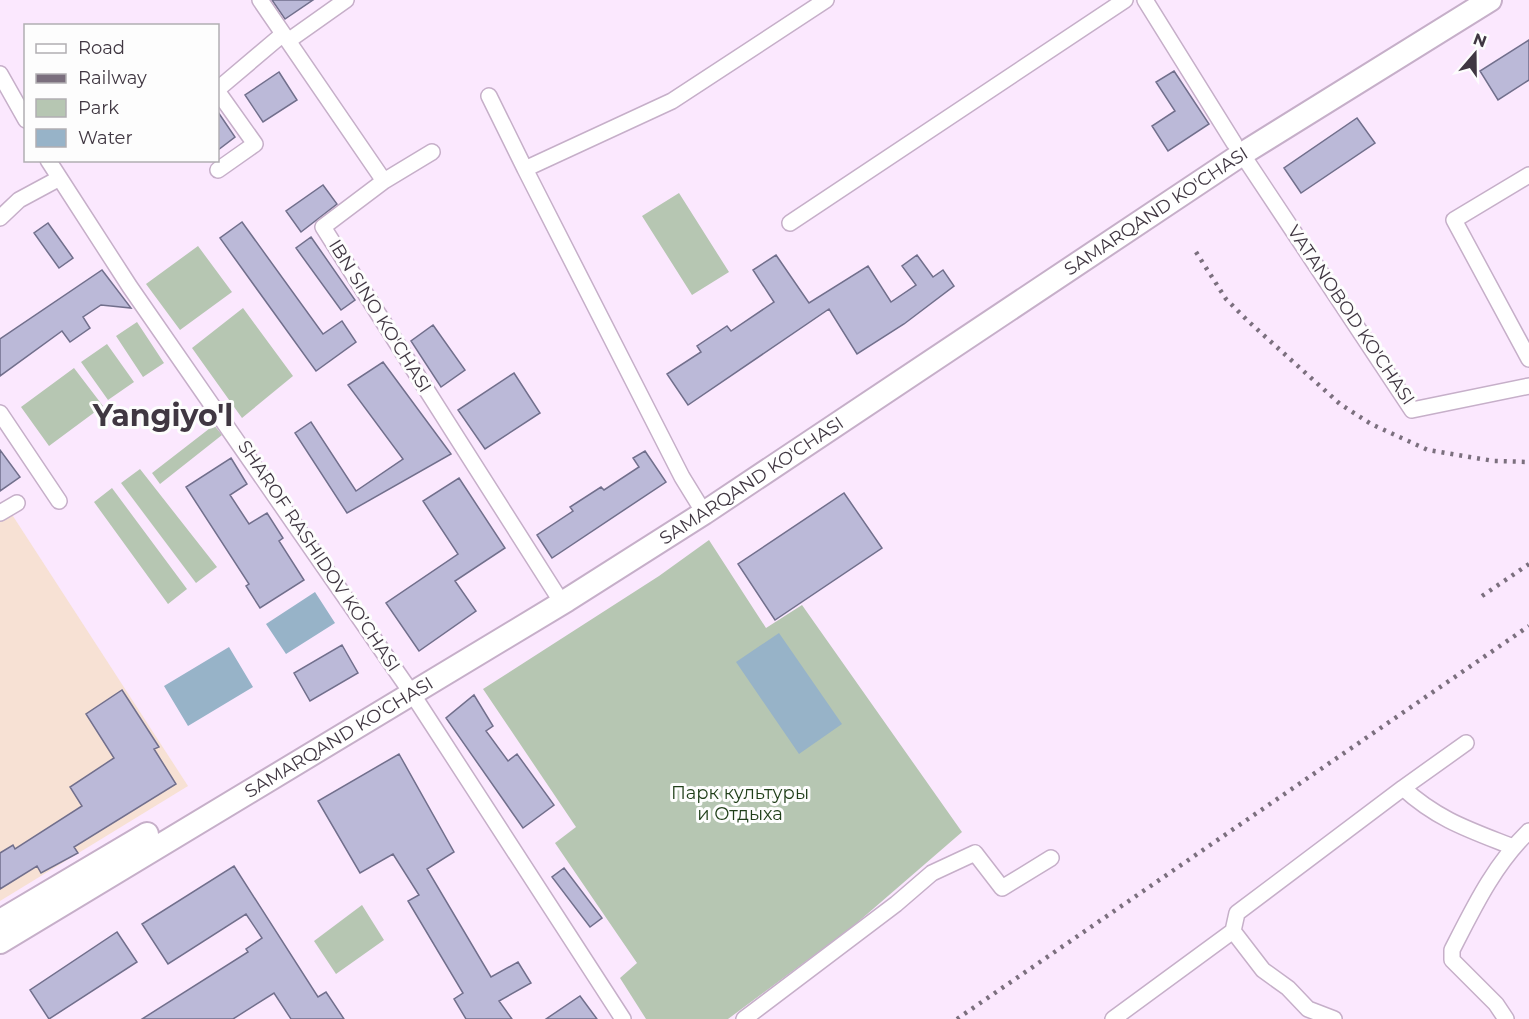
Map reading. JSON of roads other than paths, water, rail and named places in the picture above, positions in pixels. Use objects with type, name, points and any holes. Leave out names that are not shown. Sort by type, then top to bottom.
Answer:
[{"type":"main road","name":"SAMARQAND KO'CHASI","points":[[0,942],[701,508],[1463,0]]},
{"type":"main road","name":"SAMARQAND KO'CHASI","points":[[1238,149],[1490,0]]},
{"type":"main road","name":"SAMARQAND KO'CHASI","points":[[0,921],[410,690],[557,595],[701,508]]},
{"type":"street","points":[[260,0],[384,181],[432,152]]},
{"type":"street","points":[[219,89],[286,38],[346,0]]},
{"type":"street","points":[[525,169],[672,100],[826,0]]},
{"type":"street","points":[[790,223],[1125,0]]},
{"type":"street","name":"VATANOBOD KO'CHASI","points":[[1145,0],[1238,149],[1412,410],[1529,386]]},
{"type":"street","points":[[0,74],[24,116]]},
{"type":"street","points":[[218,170],[255,144],[219,91]]},
{"type":"street","points":[[489,96],[677,466],[701,508]]},
{"type":"street","name":"SHAROF RASHIDOV KO’CHASI","points":[[49,162],[57,178],[410,690],[621,1018]]},
{"type":"street","points":[[1529,175],[1454,220],[1529,359]]},
{"type":"street","points":[[0,218],[19,200],[57,178]]},
{"type":"street","name":"IBN SINO KO'CHASI","points":[[384,181],[323,227],[557,595]]},
{"type":"street","points":[[0,413],[59,501]]},
{"type":"street","points":[[0,513],[17,503]]},
{"type":"street","points":[[1113,1019],[1233,931],[1237,913],[1466,743]]},
{"type":"street","points":[[1403,788],[1425,809],[1452,823],[1514,846]]},
{"type":"street","points":[[1506,1019],[1496,1004],[1452,960],[1452,950],[1484,887],[1514,846],[1529,831]]},
{"type":"street","points":[[744,1019],[896,904],[932,873],[975,853],[1002,888],[1051,858]]},
{"type":"street","points":[[1233,931],[1263,970],[1288,988],[1308,1009],[1334,1019]]},
{"type":"water","points":[[315,592],[335,623],[286,654],[266,624]]},
{"type":"water","points":[[779,633],[842,724],[799,754],[736,662]]},
{"type":"water","points":[[229,647],[253,687],[188,726],[164,686]]},
{"type":"railway","points":[[1196,252],[1226,299],[1249,322],[1340,404],[1371,424],[1428,450],[1494,461],[1529,462]]},
{"type":"railway","points":[[1482,596],[1529,564]]},
{"type":"railway","points":[[957,1019],[1529,626]]},
{"type":"district","name":"Yangiyo'l","points":[[163,415]]},
{"type":"park label","name":"Парк культуры и Отдыха","points":[[740,803]]}]
